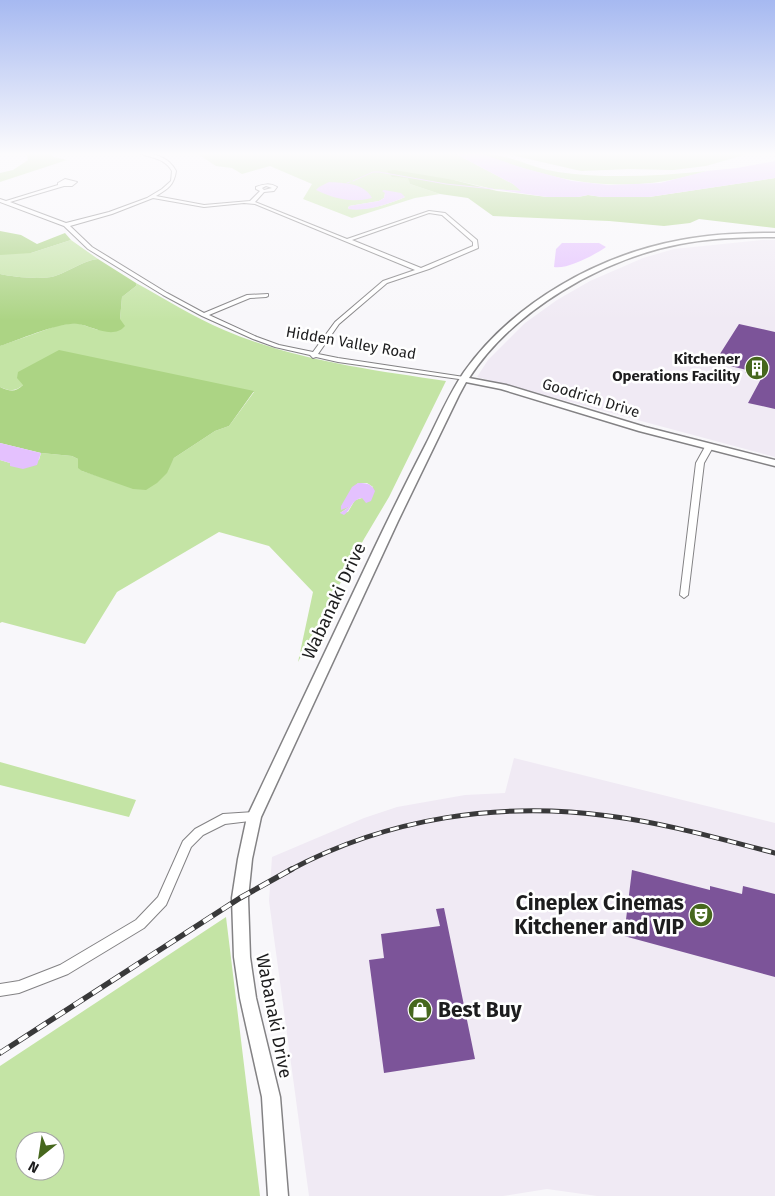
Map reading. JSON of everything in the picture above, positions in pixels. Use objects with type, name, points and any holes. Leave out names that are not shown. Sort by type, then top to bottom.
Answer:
[{"type":"street","name":"Hidden Valley Road","points":[[24,209],[66,225],[90,248],[165,294],[204,315],[262,341],[313,356],[464,379]]},
{"type":"street","points":[[66,225],[123,209]]},
{"type":"street","points":[[269,209],[420,270]]},
{"type":"street","points":[[313,356],[336,323],[385,282],[471,250],[476,246],[475,241],[443,214],[438,212],[429,212],[348,240]]},
{"type":"street","name":"Wabanaki Drive","points":[[278,1196],[271,1097],[248,998],[242,957],[240,898],[245,859],[254,817],[410,483],[464,379],[485,350],[507,329],[535,307],[582,278],[644,251],[683,241],[718,236],[775,235]]},
{"type":"street","points":[[204,315],[249,296],[266,295]]},
{"type":"street","name":"Goodrich Drive","points":[[464,379],[504,387],[642,429],[775,462]]},
{"type":"street","points":[[684,595],[700,463],[709,447]]},
{"type":"street","name":"Goodrich Drive","points":[[709,447],[733,457],[775,468]]},
{"type":"street","points":[[0,990],[19,987],[64,970],[140,924],[162,901],[187,844],[199,832],[223,819],[254,817]]},
{"type":"shaded area","points":[[775,240],[775,457],[477,377],[488,360],[525,323],[557,300],[590,281],[643,258],[674,249]]},
{"type":"shaded area","points":[[562,243],[599,243],[606,247],[574,264],[554,267],[556,249]]},
{"type":"shaded area","points":[[0,443],[41,453],[37,465],[23,469],[10,466],[10,463],[0,460]]},
{"type":"shaded area","points":[[358,483],[372,486],[375,491],[371,501],[366,503],[362,498],[359,499],[354,502],[344,515],[340,513],[349,507],[341,510],[341,506],[352,487]]},
{"type":"shaded area","points":[[514,758],[775,823],[775,1196],[597,1196],[547,1189],[503,1196],[309,1196],[269,901],[272,857],[364,818],[397,807],[465,795],[505,793]]},
{"type":"green space","points":[[328,209],[381,209],[352,218]]},
{"type":"green space","points":[[483,209],[775,209],[775,228],[699,219],[690,223],[664,226],[609,221],[493,216]]},
{"type":"green space","points":[[0,231],[21,235],[37,244],[65,233],[71,240],[31,253],[0,255]]},
{"type":"green space","points":[[71,240],[98,259],[55,276],[43,278],[0,274],[0,255],[3,253],[31,253]]},
{"type":"green space","points":[[98,259],[136,283],[136,286],[122,297],[120,319],[125,326],[115,332],[109,332],[78,324],[62,325],[0,346],[0,274],[43,278],[55,276]]},
{"type":"green space","points":[[136,283],[224,330],[278,349],[333,363],[446,381],[389,497],[364,539],[298,662],[313,592],[269,546],[219,532],[117,592],[85,644],[0,623],[0,460],[10,463],[39,460],[41,453],[72,456],[78,459],[82,471],[101,477],[166,473],[174,458],[215,431],[229,426],[254,392],[23,385],[12,390],[0,387],[0,346],[59,325],[77,323],[98,330],[120,319],[122,297],[136,286]],"holes":[[[358,483],[367,483],[373,487],[362,498],[355,500],[348,512],[340,513],[349,507],[346,507]]]},
{"type":"green space","points":[[59,350],[254,391],[229,426],[215,431],[174,458],[167,473],[157,483],[146,490],[133,489],[82,471],[78,468],[78,459],[72,456],[41,453],[0,443],[0,387],[6,390],[20,388],[23,385],[17,378],[18,372]]},
{"type":"green space","points":[[0,762],[136,800],[129,817],[0,785]]},
{"type":"green space","points":[[226,917],[260,1196],[0,1196],[0,1066]]},
{"type":"building","name":"Kitchener Operations Facility","points":[[739,324],[775,332],[775,409],[748,403],[762,377],[745,373],[747,370],[730,366],[734,360],[718,357]]},
{"type":"building","name":"Cineplex Cinemas Kitchener and VIP","points":[[632,870],[710,890],[710,886],[742,894],[743,886],[775,894],[775,977],[624,936]]},
{"type":"building","name":"Best Buy","points":[[444,908],[475,1059],[384,1073],[369,960],[384,958],[381,934],[440,926],[436,909]]},
{"type":"railway","points":[[292,869],[327,852],[405,826],[445,818],[527,811],[568,812],[630,819],[775,853]]},
{"type":"railway","points":[[0,1053],[240,898],[292,869]]},
{"type":"place","name":"Kitchener Operations Facility","points":[[757,368]]},
{"type":"place","name":"Cineplex Cinemas Kitchener and VIP","points":[[701,915]]},
{"type":"place","name":"Best Buy","points":[[420,1010]]}]
